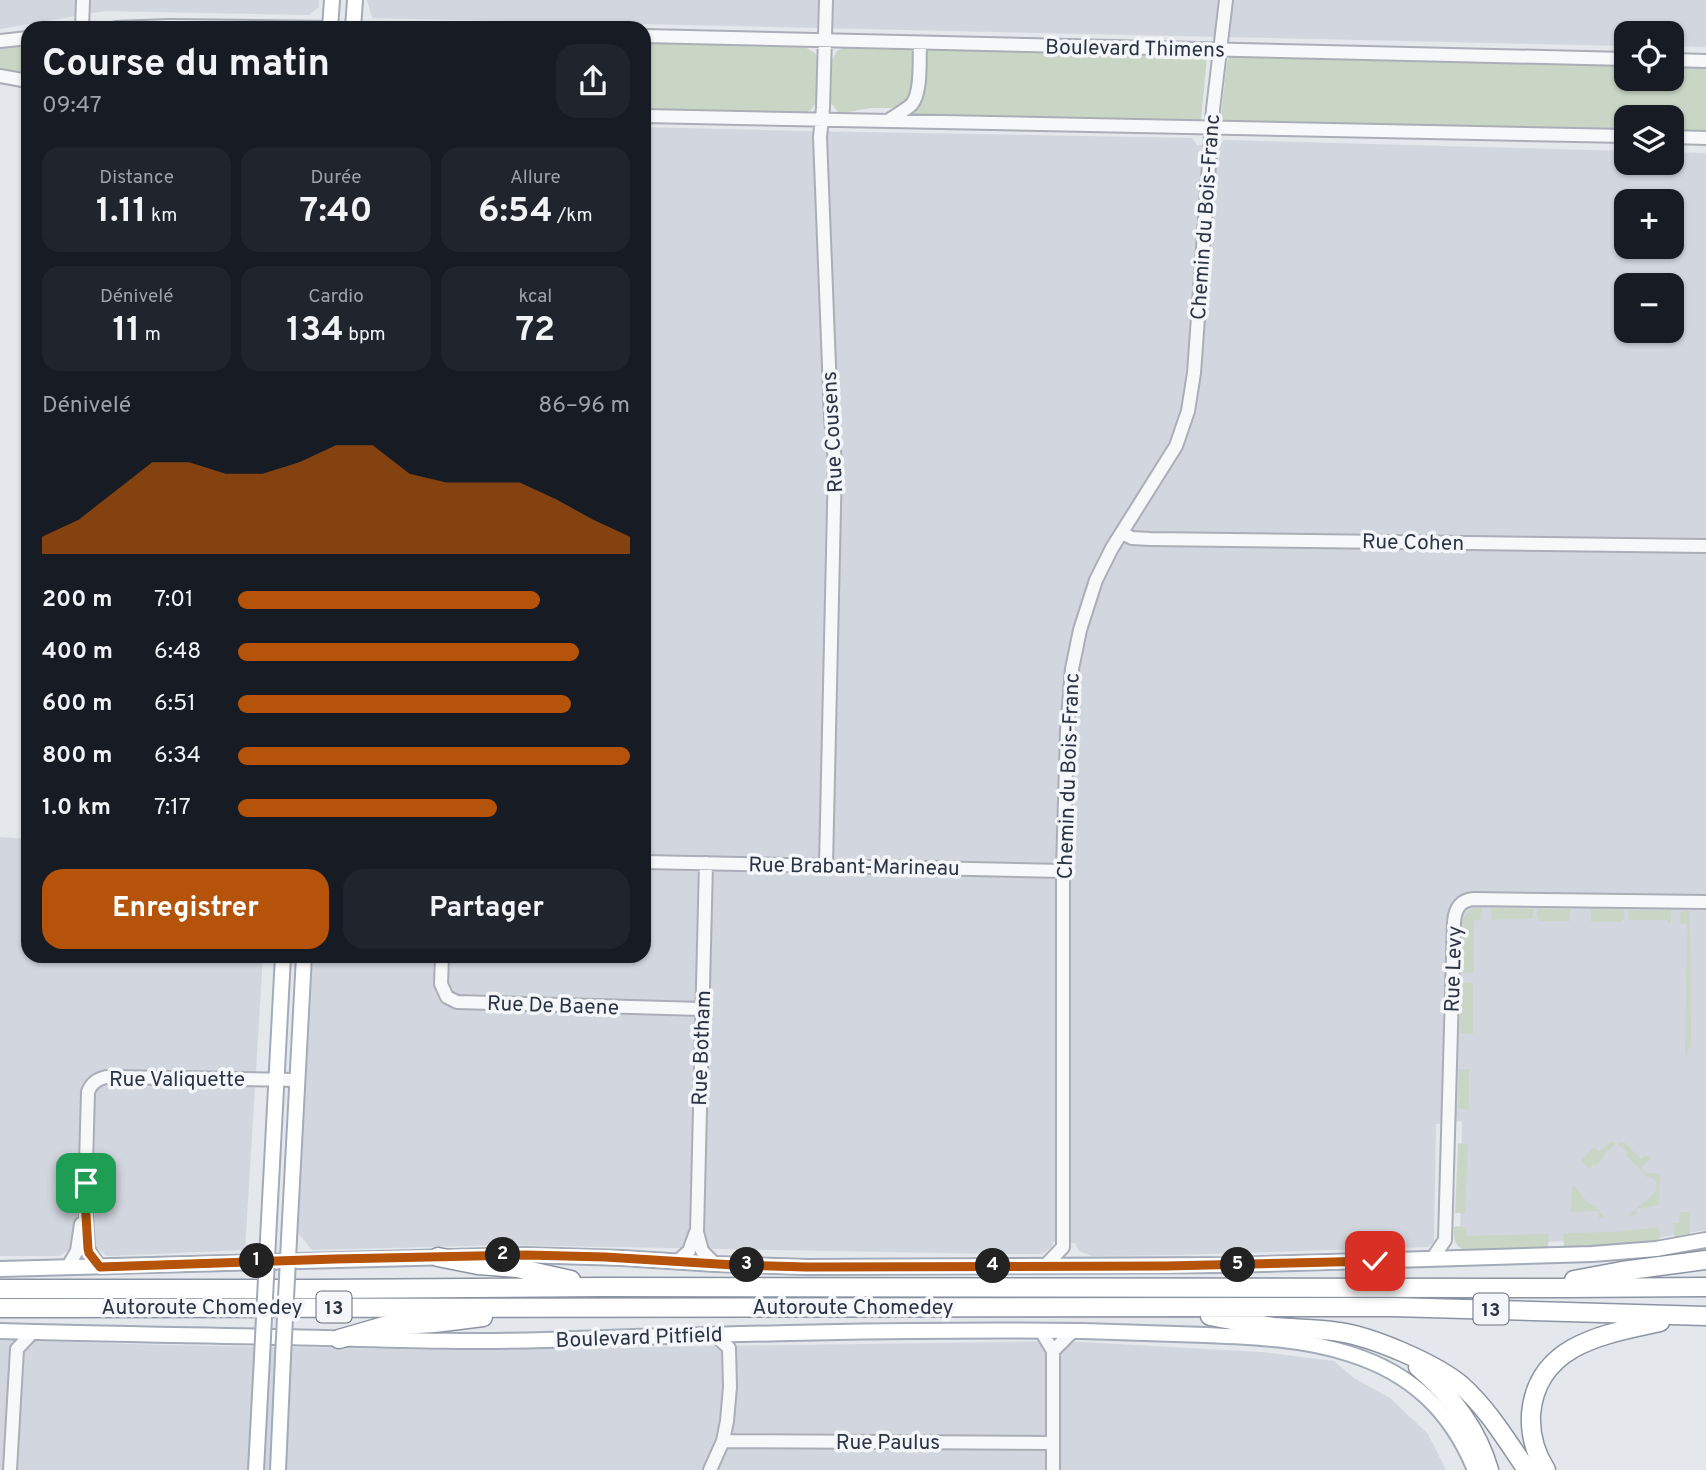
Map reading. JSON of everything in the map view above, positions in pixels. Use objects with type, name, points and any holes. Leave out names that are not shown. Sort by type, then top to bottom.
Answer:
[{"type":"highway","points":[[438,1257],[478,1265],[517,1268],[601,1287]]},
{"type":"highway","points":[[1532,1287],[1706,1260]]},
{"type":"highway","name":"Autoroute Chomedey","points":[[0,1289],[1706,1287]]},
{"type":"highway","points":[[339,1339],[384,1326],[435,1323],[552,1307]]},
{"type":"highway","points":[[1159,1307],[1275,1327],[1343,1332],[1396,1350],[1436,1368],[1462,1387],[1485,1411],[1527,1470]]},
{"type":"highway","name":"Autoroute Chomedey","points":[[0,1308],[1434,1308],[1706,1317]]},
{"type":"highway","points":[[1546,1470],[1534,1446],[1531,1424],[1536,1392],[1551,1367],[1572,1349],[1600,1336],[1688,1316]]},
{"type":"highway","points":[[1396,1350],[1430,1377],[1456,1405],[1475,1435],[1489,1470]]},
{"type":"main road","points":[[330,21],[332,0]]},
{"type":"main road","points":[[354,21],[355,0]]},
{"type":"main road","points":[[256,1470],[283,963]]},
{"type":"main road","points":[[278,1470],[304,963]]},
{"type":"main road","points":[[0,1269],[526,1255],[807,1267],[1230,1265],[1625,1252],[1706,1240]]},
{"type":"main road","name":"Boulevard Pitfield","points":[[1,1331],[484,1342],[849,1331],[1073,1331],[1277,1339],[1352,1354],[1405,1380],[1430,1399],[1447,1418],[1475,1470]]},
{"type":"street","points":[[82,21],[83,0]]},
{"type":"street","name":"Rue Cousens","points":[[826,0],[820,137],[835,463],[826,865]]},
{"type":"street","name":"Chemin du Bois-Franc","points":[[1063,1247],[1063,871],[1066,730],[1073,662],[1091,592],[1108,555],[1173,452],[1184,428],[1190,405],[1212,127],[1226,0]]},
{"type":"street","name":"Boulevard Thimens","points":[[651,36],[1614,59]]},
{"type":"street","points":[[0,41],[21,39]]},
{"type":"street","points":[[889,120],[916,98],[920,43]]},
{"type":"street","points":[[1684,60],[1706,61]]},
{"type":"street","points":[[0,76],[21,80]]},
{"type":"street","points":[[651,116],[1614,136]]},
{"type":"street","points":[[1684,137],[1706,138]]},
{"type":"street","name":"Rue Cohen","points":[[1122,533],[1132,538],[1150,539],[1706,546]]},
{"type":"street","name":"Rue Brabant-Marineau","points":[[651,862],[1063,871]]},
{"type":"street","name":"Rue Botham","points":[[696,1232],[706,863]]},
{"type":"street","name":"Rue Levy","points":[[1445,1240],[1454,922],[1458,907],[1470,899],[1706,902]]},
{"type":"street","name":"Rue De Baene","points":[[442,963],[441,984],[447,997],[457,1002],[702,1009]]},
{"type":"street","name":"Rue Valiquette","points":[[100,1267],[88,1251],[85,1199],[89,1087],[97,1080],[114,1077],[297,1080]]},
{"type":"street","name":"Rue Valiquette","points":[[67,1268],[77,1251],[85,1199]]},
{"type":"street","points":[[678,1261],[689,1251],[696,1232]]},
{"type":"street","points":[[696,1232],[702,1251],[715,1264]]},
{"type":"street","points":[[1432,1259],[1445,1240],[1459,1258]]},
{"type":"street","points":[[1045,1266],[1063,1247],[1080,1266]]},
{"type":"street","points":[[1,1331],[17,1349]]},
{"type":"street","points":[[1041,1331],[1053,1350],[1053,1470]]},
{"type":"street","points":[[1053,1350],[1073,1331]]},
{"type":"street","points":[[10,1470],[17,1349],[33,1332]]},
{"type":"street","points":[[729,1348],[745,1333]]},
{"type":"street","points":[[710,1470],[723,1441],[730,1400],[729,1348],[714,1334]]},
{"type":"street","name":"Rue Paulus","points":[[723,1441],[1053,1443]]},
{"type":"shaded area","points":[[0,0],[319,0],[319,7],[309,15],[105,11],[47,21],[21,21],[21,25],[0,29]]},
{"type":"shaded area","points":[[367,0],[1706,0],[1706,47],[1684,46],[1684,21],[1614,21],[1614,46],[651,24],[651,21],[372,18]]},
{"type":"shaded area","points":[[651,127],[1192,138],[1197,145],[1219,146],[1224,140],[1614,151],[1614,175],[1684,175],[1684,152],[1706,153],[1706,1230],[1657,1238],[1460,1245],[1462,1121],[1436,1124],[1434,1242],[1428,1247],[1092,1256],[1079,1251],[1075,1243],[1053,1242],[1051,1248],[1042,1254],[506,1245],[312,1250],[298,1233],[313,963],[651,963]]},
{"type":"shaded area","points":[[0,837],[21,838],[21,963],[263,963],[245,1250],[107,1256],[97,1248],[69,1250],[59,1256],[0,1256]]},
{"type":"shaded area","points":[[0,1340],[446,1350],[1062,1341],[1261,1352],[1334,1361],[1354,1378],[1390,1398],[1428,1434],[1446,1470],[0,1470]]},
{"type":"green space","points":[[651,43],[805,47],[815,53],[817,59],[816,103],[810,111],[651,109]]},
{"type":"green space","points":[[21,46],[21,72],[0,68],[0,48]]},
{"type":"green space","points":[[847,46],[1207,57],[1201,120],[908,115],[899,107],[842,113],[831,103],[832,60],[837,51]]},
{"type":"green space","points":[[1231,56],[1614,65],[1614,91],[1684,91],[1684,65],[1706,66],[1706,132],[1684,131],[1684,105],[1614,105],[1614,130],[1224,121],[1221,115],[1228,59]]},
{"type":"green space","points":[[1482,907],[1481,919],[1474,921],[1474,972],[1461,973],[1463,919],[1466,913]]},
{"type":"green space","points":[[1491,908],[1533,909],[1533,917],[1492,921]]},
{"type":"green space","points":[[1537,909],[1570,909],[1570,921],[1540,921]]},
{"type":"green space","points":[[1591,909],[1624,910],[1624,918],[1621,922],[1591,922]]},
{"type":"green space","points":[[1629,910],[1671,910],[1671,923],[1667,920],[1631,920],[1628,918]]},
{"type":"green space","points":[[1681,911],[1690,911],[1691,1045],[1687,1057],[1685,1057],[1687,924],[1680,923]]},
{"type":"green space","points":[[1461,983],[1473,983],[1473,1034],[1460,1033]]},
{"type":"green space","points":[[1459,1069],[1469,1069],[1469,1110],[1458,1108]]},
{"type":"green space","points":[[1610,1142],[1615,1142],[1615,1146],[1589,1169],[1581,1160],[1594,1147],[1599,1152]]},
{"type":"green space","points":[[1619,1142],[1624,1142],[1641,1159],[1646,1155],[1650,1159],[1641,1168],[1646,1173],[1660,1174],[1659,1205],[1636,1209],[1656,1192],[1656,1182],[1650,1176],[1648,1178],[1622,1147],[1619,1147]]},
{"type":"green space","points":[[1458,1143],[1468,1145],[1465,1213],[1455,1213]]},
{"type":"green space","points":[[1572,1187],[1575,1187],[1605,1218],[1599,1218],[1598,1211],[1571,1212]]},
{"type":"green space","points":[[1680,1212],[1690,1212],[1690,1233],[1675,1238],[1673,1225],[1679,1223]]},
{"type":"green space","points":[[1454,1227],[1466,1228],[1467,1236],[1549,1234],[1548,1247],[1464,1250],[1455,1240]]},
{"type":"green space","points":[[1659,1227],[1658,1240],[1564,1247],[1563,1233],[1615,1232]]},
{"type":"route","points":[[86,1183],[88,1249],[100,1267],[479,1255],[605,1257],[807,1267],[1166,1266],[1375,1261]]}]
